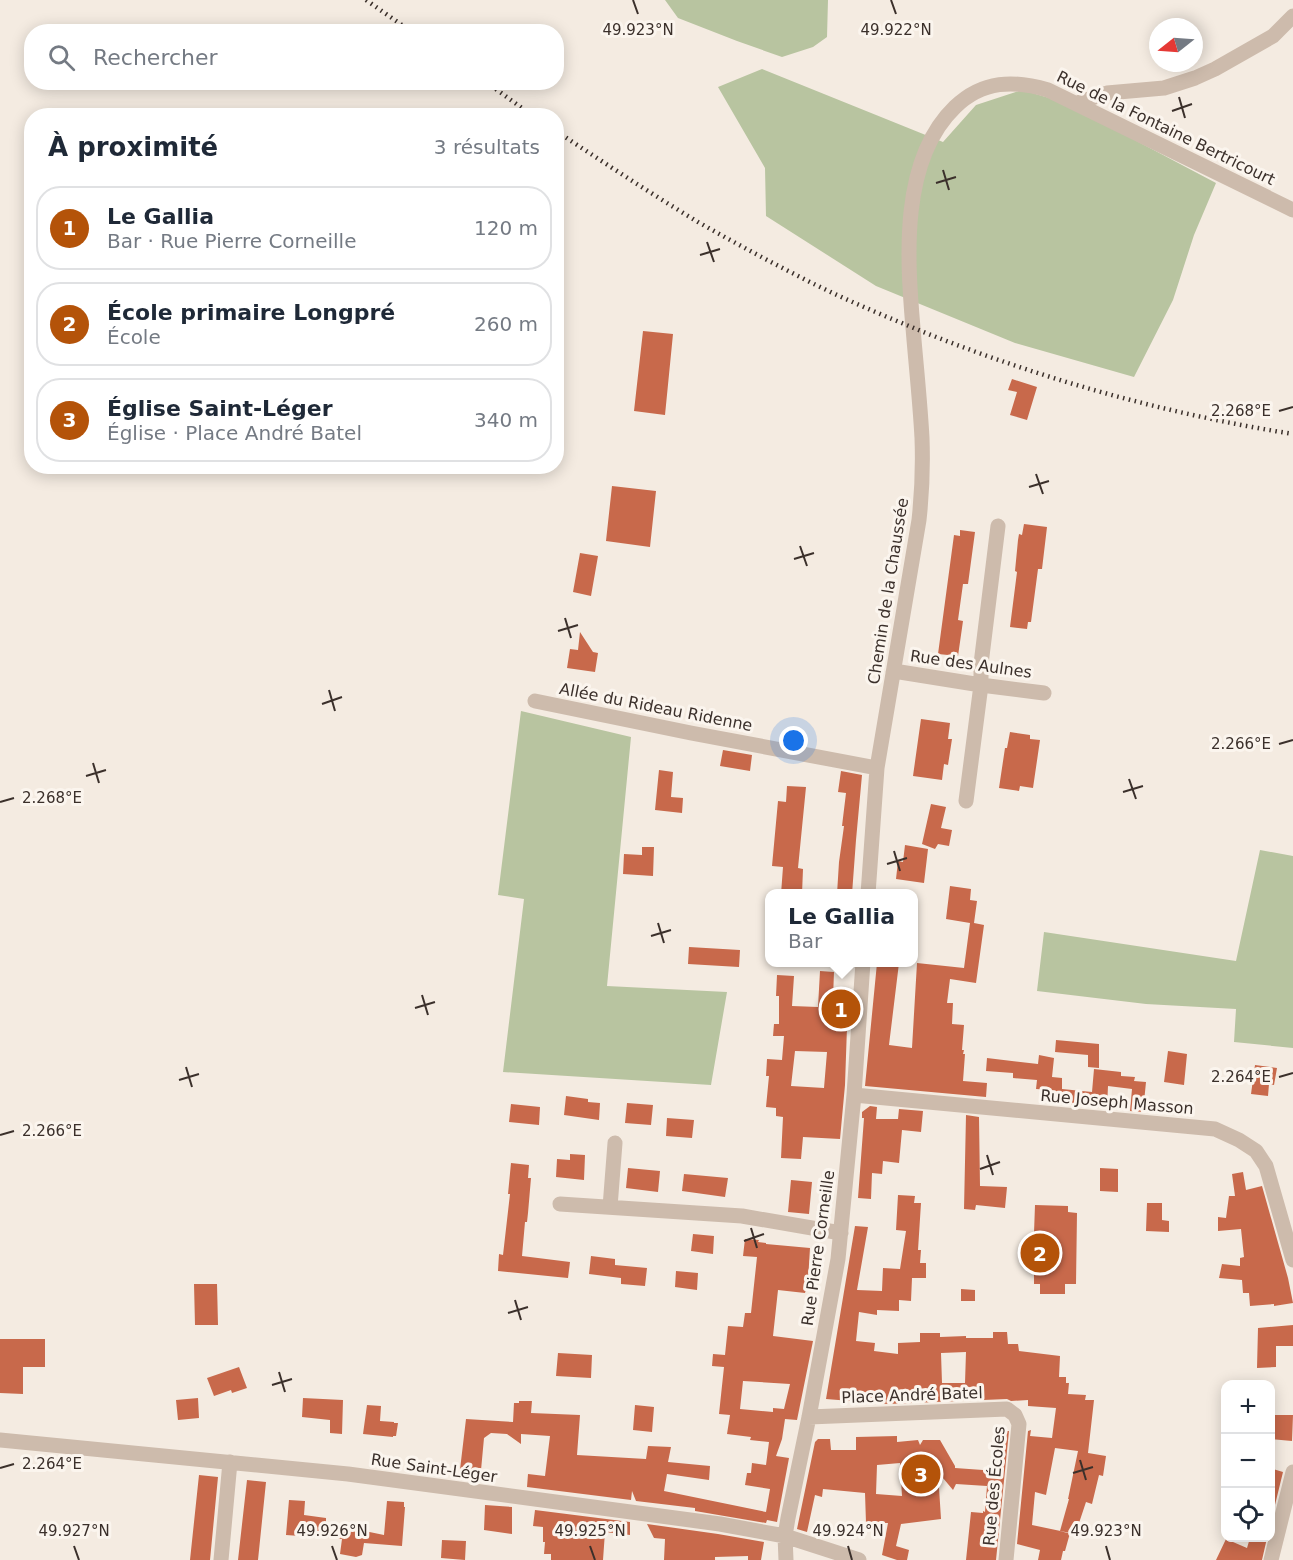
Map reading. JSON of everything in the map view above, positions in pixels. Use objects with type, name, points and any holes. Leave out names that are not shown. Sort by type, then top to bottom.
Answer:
[{"type":"street","points":[[1077,103],[1107,93],[1164,87],[1195,78],[1273,36],[1293,16]]},
{"type":"street","name":"Rue de la Fontaine Bertricourt","points":[[914,346],[908,249],[909,225],[918,174],[926,150],[947,114],[961,100],[979,90],[1009,83],[1028,84],[1048,90],[1293,210]]},
{"type":"street","name":"Chemin de la Chaussée","points":[[877,768],[916,545],[922,492],[922,440],[914,346]]},
{"type":"street","points":[[966,801],[998,526]]},
{"type":"street","name":"Rue des Aulnes","points":[[893,673],[900,672],[1044,693]]},
{"type":"street","name":"Allée du Rideau Ridenne","points":[[535,701],[877,768]]},
{"type":"street","points":[[868,889],[877,768]]},
{"type":"street","name":"Rue Pierre Corneille","points":[[786,1560],[785,1536],[838,1259],[864,967]]},
{"type":"street","name":"Rue Joseph Masson","points":[[854,1095],[1215,1129],[1256,1151],[1266,1166],[1293,1260]]},
{"type":"street","points":[[610,1207],[615,1143]]},
{"type":"street","points":[[560,1204],[742,1216],[841,1233]]},
{"type":"street","name":"Place André Batel","points":[[809,1416],[1007,1409],[1015,1415]]},
{"type":"street","name":"Rue des Écoles","points":[[1006,1560],[1019,1424],[1015,1415]]},
{"type":"street","name":"Rue Saint-Léger","points":[[0,1440],[348,1474],[708,1523],[785,1536],[859,1560]]},
{"type":"street","points":[[221,1560],[230,1462]]},
{"type":"street","points":[[1271,1560],[1293,1473]]},
{"type":"green space","points":[[665,0],[828,0],[827,37],[813,47],[782,57],[678,18]]},
{"type":"green space","points":[[762,69],[943,142],[976,105],[1022,90],[1063,102],[1216,183],[1194,235],[1173,300],[1134,377],[1015,343],[876,286],[766,216],[765,168],[718,87]]},
{"type":"green space","points":[[521,711],[631,737],[607,986],[727,992],[711,1085],[503,1072],[524,899],[498,895]]},
{"type":"green space","points":[[1260,850],[1293,856],[1293,1048],[1234,1042],[1236,1009],[1146,1004],[1037,991],[1044,932],[1236,961]]},
{"type":"building","points":[[643,331],[673,334],[665,415],[634,411]]},
{"type":"building","points":[[1012,379],[1037,387],[1027,420],[1010,415],[1017,392],[1008,390]]},
{"type":"building","points":[[612,486],[656,491],[650,547],[606,541]]},
{"type":"building","points":[[1024,524],[1047,527],[1042,569],[1038,569],[1031,622],[1028,622],[1027,629],[1010,627],[1017,572],[1015,571],[1018,540],[1019,534],[1022,535]]},
{"type":"building","points":[[960,530],[975,532],[968,584],[963,584],[958,620],[963,621],[958,656],[938,654],[954,535],[960,536]]},
{"type":"building","points":[[580,553],[598,556],[591,596],[573,592]]},
{"type":"building","points":[[580,632],[593,652],[598,653],[595,672],[567,668],[570,649],[578,650]]},
{"type":"building","points":[[921,719],[950,723],[948,739],[952,739],[948,765],[944,764],[942,780],[913,776]]},
{"type":"building","points":[[1010,732],[1030,735],[1030,739],[1040,740],[1033,788],[1020,786],[1019,791],[999,788],[1005,748],[1007,748]]},
{"type":"building","points":[[723,750],[752,755],[750,771],[720,766]]},
{"type":"building","points":[[659,770],[673,772],[671,797],[683,798],[682,813],[655,810]]},
{"type":"building","points":[[841,771],[862,775],[852,889],[837,889],[846,793],[838,792]]},
{"type":"building","points":[[787,786],[806,787],[798,868],[803,869],[802,889],[781,889],[783,867],[772,866],[778,801],[786,802]]},
{"type":"building","points":[[931,804],[946,807],[941,828],[952,830],[949,846],[938,844],[935,849],[922,844]]},
{"type":"building","points":[[905,845],[928,849],[924,883],[896,879],[898,861],[903,862]]},
{"type":"building","points":[[642,847],[654,847],[653,876],[623,874],[624,854],[642,855]]},
{"type":"building","points":[[950,886],[971,889],[970,900],[977,901],[974,923],[984,925],[976,983],[950,979],[947,1003],[953,1003],[952,1024],[964,1025],[963,1081],[987,1083],[986,1097],[865,1086],[877,967],[899,967],[889,1045],[912,1048],[918,963],[964,968],[970,923],[946,919]]},
{"type":"building","points":[[689,947],[740,950],[739,967],[688,964]]},
{"type":"building","points":[[820,971],[834,972],[833,998],[848,998],[845,1085],[840,1139],[803,1137],[801,1159],[781,1158],[783,1117],[776,1116],[776,1108],[766,1107],[769,1076],[766,1076],[767,1059],[782,1060],[784,1036],[773,1036],[774,1024],[779,1024],[779,996],[776,996],[777,975],[794,976],[792,1006],[818,1007]],"holes":[[[795,1051],[827,1052],[824,1088],[791,1086]]]},
{"type":"building","points":[[1056,1040],[1099,1044],[1099,1068],[1088,1067],[1088,1055],[1055,1052]]},
{"type":"building","points":[[1168,1051],[1187,1054],[1184,1085],[1164,1082]]},
{"type":"building","points":[[1039,1055],[1054,1058],[1052,1077],[1062,1078],[1062,1089],[1092,1092],[1094,1069],[1121,1072],[1121,1076],[1135,1077],[1134,1081],[1146,1082],[1143,1112],[1130,1111],[1132,1089],[1108,1086],[1107,1108],[1050,1103],[1051,1090],[1036,1089],[1037,1080],[1013,1078],[1013,1073],[986,1071],[987,1058],[1038,1064]]},
{"type":"building","points":[[1255,1065],[1277,1068],[1274,1085],[1269,1084],[1268,1096],[1251,1094]]},
{"type":"building","points":[[566,1096],[600,1103],[599,1120],[564,1115]]},
{"type":"building","points":[[627,1103],[653,1105],[651,1125],[625,1123]]},
{"type":"building","points":[[511,1104],[540,1107],[539,1125],[509,1122]]},
{"type":"building","points":[[870,1106],[877,1107],[876,1119],[898,1119],[899,1109],[923,1111],[921,1132],[902,1130],[899,1163],[883,1161],[882,1174],[872,1173],[871,1199],[858,1198],[864,1118],[862,1118],[862,1112]]},
{"type":"building","points":[[966,1115],[979,1117],[980,1186],[1007,1187],[1005,1208],[976,1205],[975,1210],[964,1209]]},
{"type":"building","points":[[667,1118],[694,1120],[692,1138],[666,1136]]},
{"type":"building","points":[[570,1154],[585,1155],[584,1180],[556,1177],[557,1159],[570,1160]]},
{"type":"building","points":[[511,1163],[529,1165],[528,1178],[531,1178],[522,1256],[570,1262],[568,1278],[498,1271],[499,1254],[503,1255]]},
{"type":"building","points":[[628,1168],[660,1171],[658,1192],[626,1188]]},
{"type":"building","points":[[1100,1168],[1118,1169],[1118,1192],[1100,1191]]},
{"type":"building","points":[[1243,1172],[1246,1190],[1262,1186],[1293,1303],[1250,1306],[1249,1293],[1243,1293],[1242,1280],[1219,1278],[1222,1264],[1240,1266],[1240,1258],[1244,1257],[1241,1229],[1218,1231],[1218,1217],[1226,1218],[1229,1196],[1235,1196],[1232,1174]]},
{"type":"building","points":[[684,1174],[728,1178],[725,1197],[682,1191]]},
{"type":"building","points":[[791,1180],[812,1182],[809,1214],[788,1212]]},
{"type":"building","points":[[898,1195],[915,1196],[914,1203],[921,1203],[918,1250],[921,1250],[920,1263],[926,1263],[926,1278],[912,1278],[911,1301],[899,1300],[899,1311],[877,1310],[877,1315],[859,1312],[856,1341],[875,1343],[874,1351],[898,1354],[898,1343],[920,1342],[920,1333],[940,1333],[940,1337],[993,1338],[993,1332],[1007,1332],[1008,1344],[1018,1344],[1019,1351],[1060,1356],[1059,1377],[1066,1377],[1066,1383],[1069,1383],[1068,1394],[1086,1395],[1085,1400],[1094,1400],[1088,1453],[1106,1456],[1103,1476],[1099,1475],[1092,1504],[1086,1502],[1075,1535],[1070,1534],[1061,1560],[1038,1560],[1040,1550],[1017,1544],[1028,1431],[1031,1430],[1030,1436],[1052,1438],[1056,1408],[1028,1406],[1028,1400],[1011,1401],[1007,1399],[888,1404],[826,1399],[855,1226],[868,1227],[857,1290],[882,1291],[883,1268],[900,1269],[906,1231],[896,1230]],"holes":[[[966,1352],[965,1383],[942,1383],[941,1353]],[[1055,1448],[1078,1451],[1060,1531],[1032,1525],[1035,1492],[1046,1495]]]},
{"type":"building","points":[[1147,1203],[1162,1203],[1162,1220],[1169,1221],[1169,1232],[1146,1231]]},
{"type":"building","points":[[1035,1205],[1068,1206],[1068,1212],[1077,1213],[1076,1284],[1065,1284],[1065,1294],[1040,1294],[1040,1284],[1034,1284],[1034,1268],[1029,1267],[1030,1233],[1034,1233]]},
{"type":"building","points":[[693,1234],[714,1236],[713,1254],[691,1251]]},
{"type":"building","points":[[745,1239],[759,1240],[758,1242],[766,1244],[810,1248],[805,1293],[778,1290],[773,1336],[813,1341],[797,1420],[785,1419],[782,1439],[776,1456],[789,1458],[777,1522],[767,1520],[766,1523],[695,1511],[695,1508],[636,1501],[632,1491],[631,1500],[527,1487],[528,1474],[545,1476],[550,1436],[521,1434],[521,1444],[507,1434],[491,1433],[484,1438],[480,1481],[459,1478],[466,1419],[513,1422],[514,1403],[532,1401],[531,1413],[580,1415],[577,1455],[646,1459],[648,1446],[671,1447],[668,1462],[710,1466],[709,1480],[667,1474],[664,1491],[766,1512],[770,1489],[745,1485],[747,1473],[751,1473],[752,1463],[766,1465],[769,1442],[727,1434],[730,1415],[719,1414],[724,1367],[712,1366],[713,1354],[725,1355],[728,1326],[743,1327],[745,1313],[751,1313],[757,1257],[743,1256]],"holes":[[[743,1381],[790,1384],[784,1409],[773,1408],[773,1412],[740,1409]]]},
{"type":"building","points":[[591,1256],[615,1259],[615,1265],[647,1268],[645,1286],[621,1284],[621,1278],[589,1274]]},
{"type":"building","points":[[676,1271],[698,1273],[697,1290],[675,1287]]},
{"type":"building","points":[[194,1284],[217,1284],[218,1325],[195,1325]]},
{"type":"building","points":[[961,1289],[975,1290],[975,1301],[961,1301]]},
{"type":"building","points":[[1293,1325],[1293,1346],[1276,1346],[1276,1367],[1257,1368],[1258,1328]]},
{"type":"building","points":[[0,1339],[45,1339],[45,1367],[23,1367],[23,1394],[0,1393]]},
{"type":"building","points":[[558,1353],[592,1355],[591,1378],[556,1376]]},
{"type":"building","points":[[239,1367],[247,1388],[232,1393],[231,1390],[214,1396],[207,1378]]},
{"type":"building","points":[[198,1398],[199,1418],[178,1420],[176,1400]]},
{"type":"building","points":[[303,1398],[343,1400],[342,1434],[330,1433],[330,1420],[302,1417]]},
{"type":"building","points":[[367,1405],[381,1406],[380,1421],[398,1423],[396,1436],[363,1434]]},
{"type":"building","points":[[635,1405],[654,1407],[652,1432],[633,1430]]},
{"type":"building","points":[[1275,1415],[1293,1415],[1292,1441],[1275,1439]]},
{"type":"building","points":[[1001,1431],[1009,1431],[996,1560],[966,1560],[971,1512],[985,1512],[987,1486],[956,1484],[953,1490],[938,1472],[941,1519],[901,1524],[896,1546],[909,1550],[907,1560],[897,1560],[882,1555],[888,1523],[866,1523],[865,1493],[823,1489],[822,1497],[815,1495],[807,1532],[797,1529],[815,1442],[818,1439],[830,1439],[831,1450],[856,1450],[856,1437],[897,1436],[897,1442],[918,1440],[920,1445],[923,1440],[940,1440],[955,1468],[997,1471]],"holes":[[[900,1463],[902,1496],[876,1494],[877,1465]]]},
{"type":"building","points":[[1275,1470],[1283,1472],[1275,1505]]},
{"type":"building","points":[[199,1475],[218,1477],[210,1560],[190,1560]]},
{"type":"building","points":[[247,1480],[266,1482],[258,1560],[238,1560]]},
{"type":"building","points":[[289,1500],[305,1501],[304,1515],[326,1518],[326,1523],[384,1535],[387,1501],[404,1502],[402,1546],[364,1543],[362,1555],[356,1557],[340,1554],[342,1539],[286,1535]]},
{"type":"building","points":[[485,1505],[512,1507],[512,1534],[484,1530]]},
{"type":"building","points":[[535,1510],[630,1522],[630,1535],[605,1532],[603,1560],[551,1560],[551,1554],[544,1554],[543,1527],[533,1526]]},
{"type":"building","points":[[647,1524],[764,1542],[761,1560],[748,1560],[748,1556],[715,1557],[715,1560],[664,1560],[665,1539],[654,1538]]},
{"type":"building","points":[[442,1540],[466,1541],[465,1560],[441,1558]]},
{"type":"building","points":[[1225,1542],[1233,1542],[1247,1548],[1249,1542],[1266,1542],[1262,1560],[1216,1560]]},
{"type":"railway","points":[[366,0],[400,24]]},
{"type":"railway","points":[[497,90],[522,108]]},
{"type":"railway","points":[[564,136],[662,200],[726,238],[824,289],[911,327],[1016,366],[1107,394],[1199,416],[1293,434]]},
{"type":"place","name":"Le Gallia","points":[[841,1009]]},
{"type":"place","name":"École primaire Longpré","points":[[1040,1253]]},
{"type":"place","name":"Église Saint-Léger","points":[[921,1474]]}]
